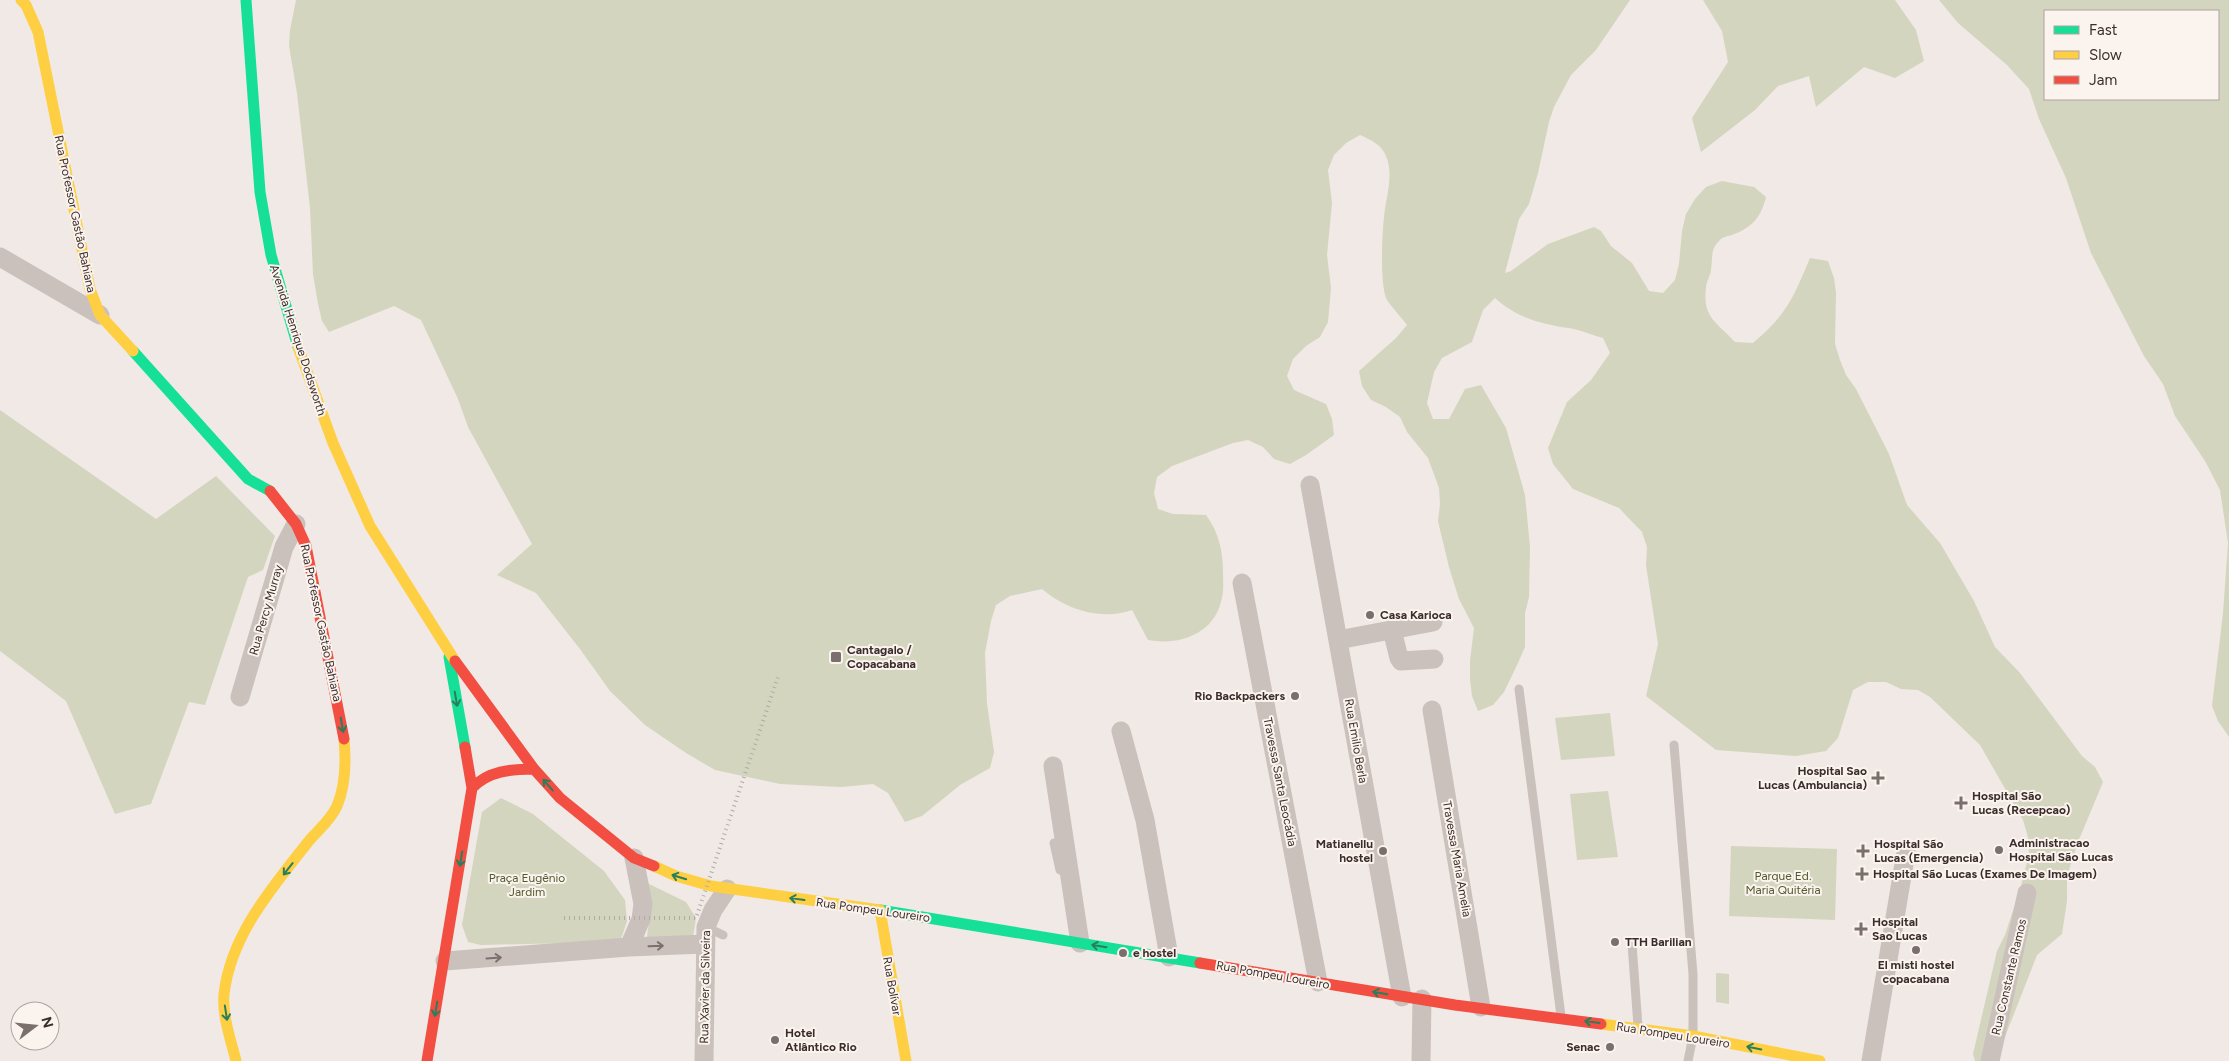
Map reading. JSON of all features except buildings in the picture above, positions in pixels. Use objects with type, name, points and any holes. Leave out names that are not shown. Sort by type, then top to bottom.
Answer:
[{"type":"street","name":"Rua Professor Gastão Bahiana","points":[[21,0],[26,5],[38,32],[90,289],[100,315],[248,479],[270,490],[296,524],[306,546],[342,725],[346,753],[344,778],[336,808],[256,911],[234,951],[227,972],[223,996],[236,1061]]},
{"type":"street","name":"Avenida Henrique Dodsworth","points":[[246,0],[260,192],[271,255],[282,296],[320,408],[370,526],[448,651]]},
{"type":"street","points":[[0,257],[100,315]]},
{"type":"street","name":"Rua Emilio Berla","points":[[1310,485],[1402,997]]},
{"type":"street","name":"Rua Percy Murray","points":[[240,697],[284,547],[296,524]]},
{"type":"street","name":"Travessa Santa Leocádia","points":[[1242,583],[1318,982]]},
{"type":"street","points":[[1338,640],[1432,622]]},
{"type":"street","points":[[1392,630],[1401,661],[1434,659]]},
{"type":"street","points":[[448,651],[534,769],[574,812],[634,858],[676,876],[726,889]]},
{"type":"street","points":[[427,1061],[472,788],[448,651]]},
{"type":"street","name":"Travessa Maria Amelia","points":[[1432,710],[1481,1007]]},
{"type":"street","points":[[1121,731],[1146,820],[1169,957]]},
{"type":"street","points":[[1054,766],[1076,942]]},
{"type":"street","points":[[472,788],[481,778],[512,769],[534,769]]},
{"type":"street","points":[[1871,1061],[1906,852]]},
{"type":"street","points":[[629,947],[641,919],[642,904],[634,858]]},
{"type":"street","name":"Rua Pompeu Loureiro","points":[[726,889],[880,910],[1402,997],[1693,1036],[1820,1061]]},
{"type":"street","name":"Rua Xavier da Silveira","points":[[704,1061],[706,936],[712,910],[726,889]]},
{"type":"street","name":"Rua Constante Ramos","points":[[1990,1061],[2027,893]]},
{"type":"street","name":"Rua Bolívar","points":[[880,910],[906,1061]]},
{"type":"street","points":[[445,961],[629,947],[706,936]]},
{"type":"street","points":[[1421,1061],[1422,999]]},
{"type":"lane","points":[[1519,689],[1561,1018]]},
{"type":"lane","points":[[1674,745],[1692,974],[1693,1036],[1688,1061]]},
{"type":"lane","points":[[1054,843],[1076,942]]},
{"type":"lane","points":[[706,936],[723,935]]},
{"type":"lane","points":[[1632,944],[1638,1028]]},
{"type":"green space","points":[[296,0],[1630,0],[1596,50],[1571,75],[1554,107],[1529,204],[1519,219],[1505,273],[1511,271],[1548,244],[1594,227],[1601,231],[1611,246],[1632,263],[1649,291],[1663,293],[1675,280],[1686,214],[1695,199],[1706,187],[1722,181],[1754,187],[1766,197],[1759,216],[1751,225],[1722,239],[1716,244],[1713,251],[1711,272],[1706,285],[1706,306],[1717,324],[1735,342],[1753,343],[1774,323],[1794,294],[1810,258],[1828,261],[1834,278],[1836,293],[1835,344],[1840,360],[1846,375],[1856,389],[1889,454],[1907,505],[1940,543],[1974,601],[1995,647],[2020,673],[2082,756],[2095,767],[2103,782],[2078,842],[2067,876],[2067,901],[2062,934],[2037,955],[2001,1047],[1988,1061],[1975,1061],[1973,1054],[1997,951],[2005,935],[2029,854],[2028,837],[2023,820],[1980,745],[1930,697],[1918,690],[1901,689],[1886,682],[1868,682],[1853,690],[1838,738],[1826,751],[1796,756],[1716,750],[1646,696],[1658,644],[1646,565],[1647,547],[1642,532],[1619,508],[1573,489],[1553,464],[1548,448],[1567,402],[1591,380],[1610,353],[1603,338],[1530,319],[1512,311],[1495,298],[1483,310],[1472,342],[1442,358],[1434,372],[1427,403],[1433,419],[1449,419],[1465,389],[1481,385],[1506,428],[1525,495],[1530,547],[1529,597],[1525,613],[1525,647],[1504,692],[1493,705],[1478,711],[1472,696],[1470,680],[1474,628],[1459,599],[1449,567],[1438,521],[1439,488],[1428,458],[1407,432],[1400,417],[1386,407],[1371,400],[1362,386],[1359,371],[1396,338],[1407,325],[1387,300],[1384,290],[1382,270],[1383,235],[1389,171],[1384,152],[1372,141],[1360,135],[1346,143],[1334,155],[1328,170],[1332,203],[1327,255],[1331,288],[1328,322],[1320,337],[1306,346],[1293,359],[1287,376],[1294,390],[1326,404],[1332,419],[1334,435],[1290,464],[1274,459],[1263,447],[1248,440],[1233,443],[1172,466],[1157,477],[1154,493],[1158,509],[1173,514],[1206,515],[1217,535],[1222,557],[1223,588],[1222,597],[1213,620],[1205,628],[1184,639],[1160,641],[1148,640],[1132,610],[1108,614],[1085,612],[1062,603],[1042,589],[1010,596],[996,605],[985,653],[987,704],[994,752],[990,768],[960,785],[922,816],[905,822],[888,793],[873,784],[841,787],[780,784],[715,770],[686,753],[645,725],[610,691],[536,593],[497,575],[532,544],[468,427],[458,399],[421,320],[394,306],[329,332],[322,321],[313,274],[310,208],[297,93],[289,46]]},
{"type":"green space","points":[[1703,0],[1895,0],[1916,30],[1924,61],[1895,78],[1864,67],[1816,107],[1809,76],[1778,86],[1755,110],[1701,152],[1692,118],[1728,62],[1722,31]]},
{"type":"green space","points":[[1939,0],[2229,0],[2229,737],[2218,721],[2212,706],[2223,613],[2228,543],[2220,490],[2205,461],[2175,416],[2163,384],[2144,356],[2091,253],[2066,178],[2039,119],[2029,89],[2007,65],[1958,23]]},
{"type":"green space","points":[[0,410],[156,519],[216,476],[275,536],[263,570],[248,577],[205,705],[189,702],[151,804],[115,814],[66,701],[0,651]]},
{"type":"green space","points":[[1610,713],[1615,756],[1561,760],[1555,718]]},
{"type":"green space","points":[[1608,791],[1618,857],[1577,860],[1570,794]]},
{"type":"green space","name":"Praça Eugênio Jardim","points":[[501,798],[533,814],[604,871],[625,900],[627,921],[621,939],[611,942],[481,945],[468,942],[462,925],[482,812]]},
{"type":"green space","name":"Parque Ed. Maria Quitéria","points":[[1731,846],[1837,849],[1835,920],[1729,916]]},
{"type":"green space","points":[[645,882],[686,902],[696,918],[693,937],[647,937],[651,904]]},
{"type":"green space","points":[[1716,973],[1729,974],[1729,1004],[1716,1002]]},
{"type":"railway","points":[[564,918],[696,918],[779,674]]},
{"type":"traffic: fast","points":[[246,0],[260,192],[271,255],[298,347]]},
{"type":"traffic: fast","points":[[133,351],[248,479],[270,491]]},
{"type":"traffic: fast","points":[[449,657],[465,747]]},
{"type":"traffic: fast","points":[[880,910],[1200,963]]},
{"type":"traffic: slow","points":[[21,0],[26,5],[38,32],[90,289],[100,315],[133,351]]},
{"type":"traffic: slow","points":[[298,347],[333,443],[370,526],[455,661]]},
{"type":"traffic: slow","points":[[236,1061],[224,1011],[224,994],[228,972],[235,951],[244,931],[268,894],[308,842],[328,820],[337,806],[344,781],[344,739]]},
{"type":"traffic: slow","points":[[654,866],[676,876],[711,886],[880,910],[906,1061]]},
{"type":"traffic: slow","points":[[1601,1024],[1693,1036],[1820,1061]]},
{"type":"traffic: jam","points":[[270,491],[296,524],[306,546],[344,739]]},
{"type":"traffic: jam","points":[[455,661],[534,769],[560,798],[634,858],[654,866]]},
{"type":"traffic: jam","points":[[427,1061],[472,788],[465,747]]},
{"type":"traffic: jam","points":[[472,788],[478,782],[500,772],[534,769]]},
{"type":"traffic: jam","points":[[1200,963],[1455,1005],[1601,1024]]},
{"type":"place","name":"Casa Karioca","points":[[1370,615]]},
{"type":"place","name":"Cantagalo / Copacabana","points":[[836,657]]},
{"type":"place","name":"Rio Backpackers","points":[[1295,696]]},
{"type":"place","name":"Hospital Sao Lucas (Ambulancia)","points":[[1878,778]]},
{"type":"place","name":"Hospital São Lucas (Recepcao)","points":[[1961,803]]},
{"type":"place","name":"Administracao Hospital São Lucas","points":[[1999,850]]},
{"type":"place","name":"Matianellu hostel","points":[[1383,851]]},
{"type":"place","name":"Hospital São Lucas (Emergencia)","points":[[1863,851]]},
{"type":"place","name":"Hospital São Lucas (Exames De Imagem)","points":[[1862,874]]},
{"type":"place","name":"Hospital Sao Lucas","points":[[1861,929]]},
{"type":"place","name":"TTH Barilian","points":[[1615,942]]},
{"type":"place","name":"El misti hostel copacabana","points":[[1916,950]]},
{"type":"place","name":"e hostel","points":[[1123,953]]},
{"type":"place","name":"Hotel Atlântico Rio","points":[[775,1040]]},
{"type":"place","name":"Senac","points":[[1610,1047]]}]
